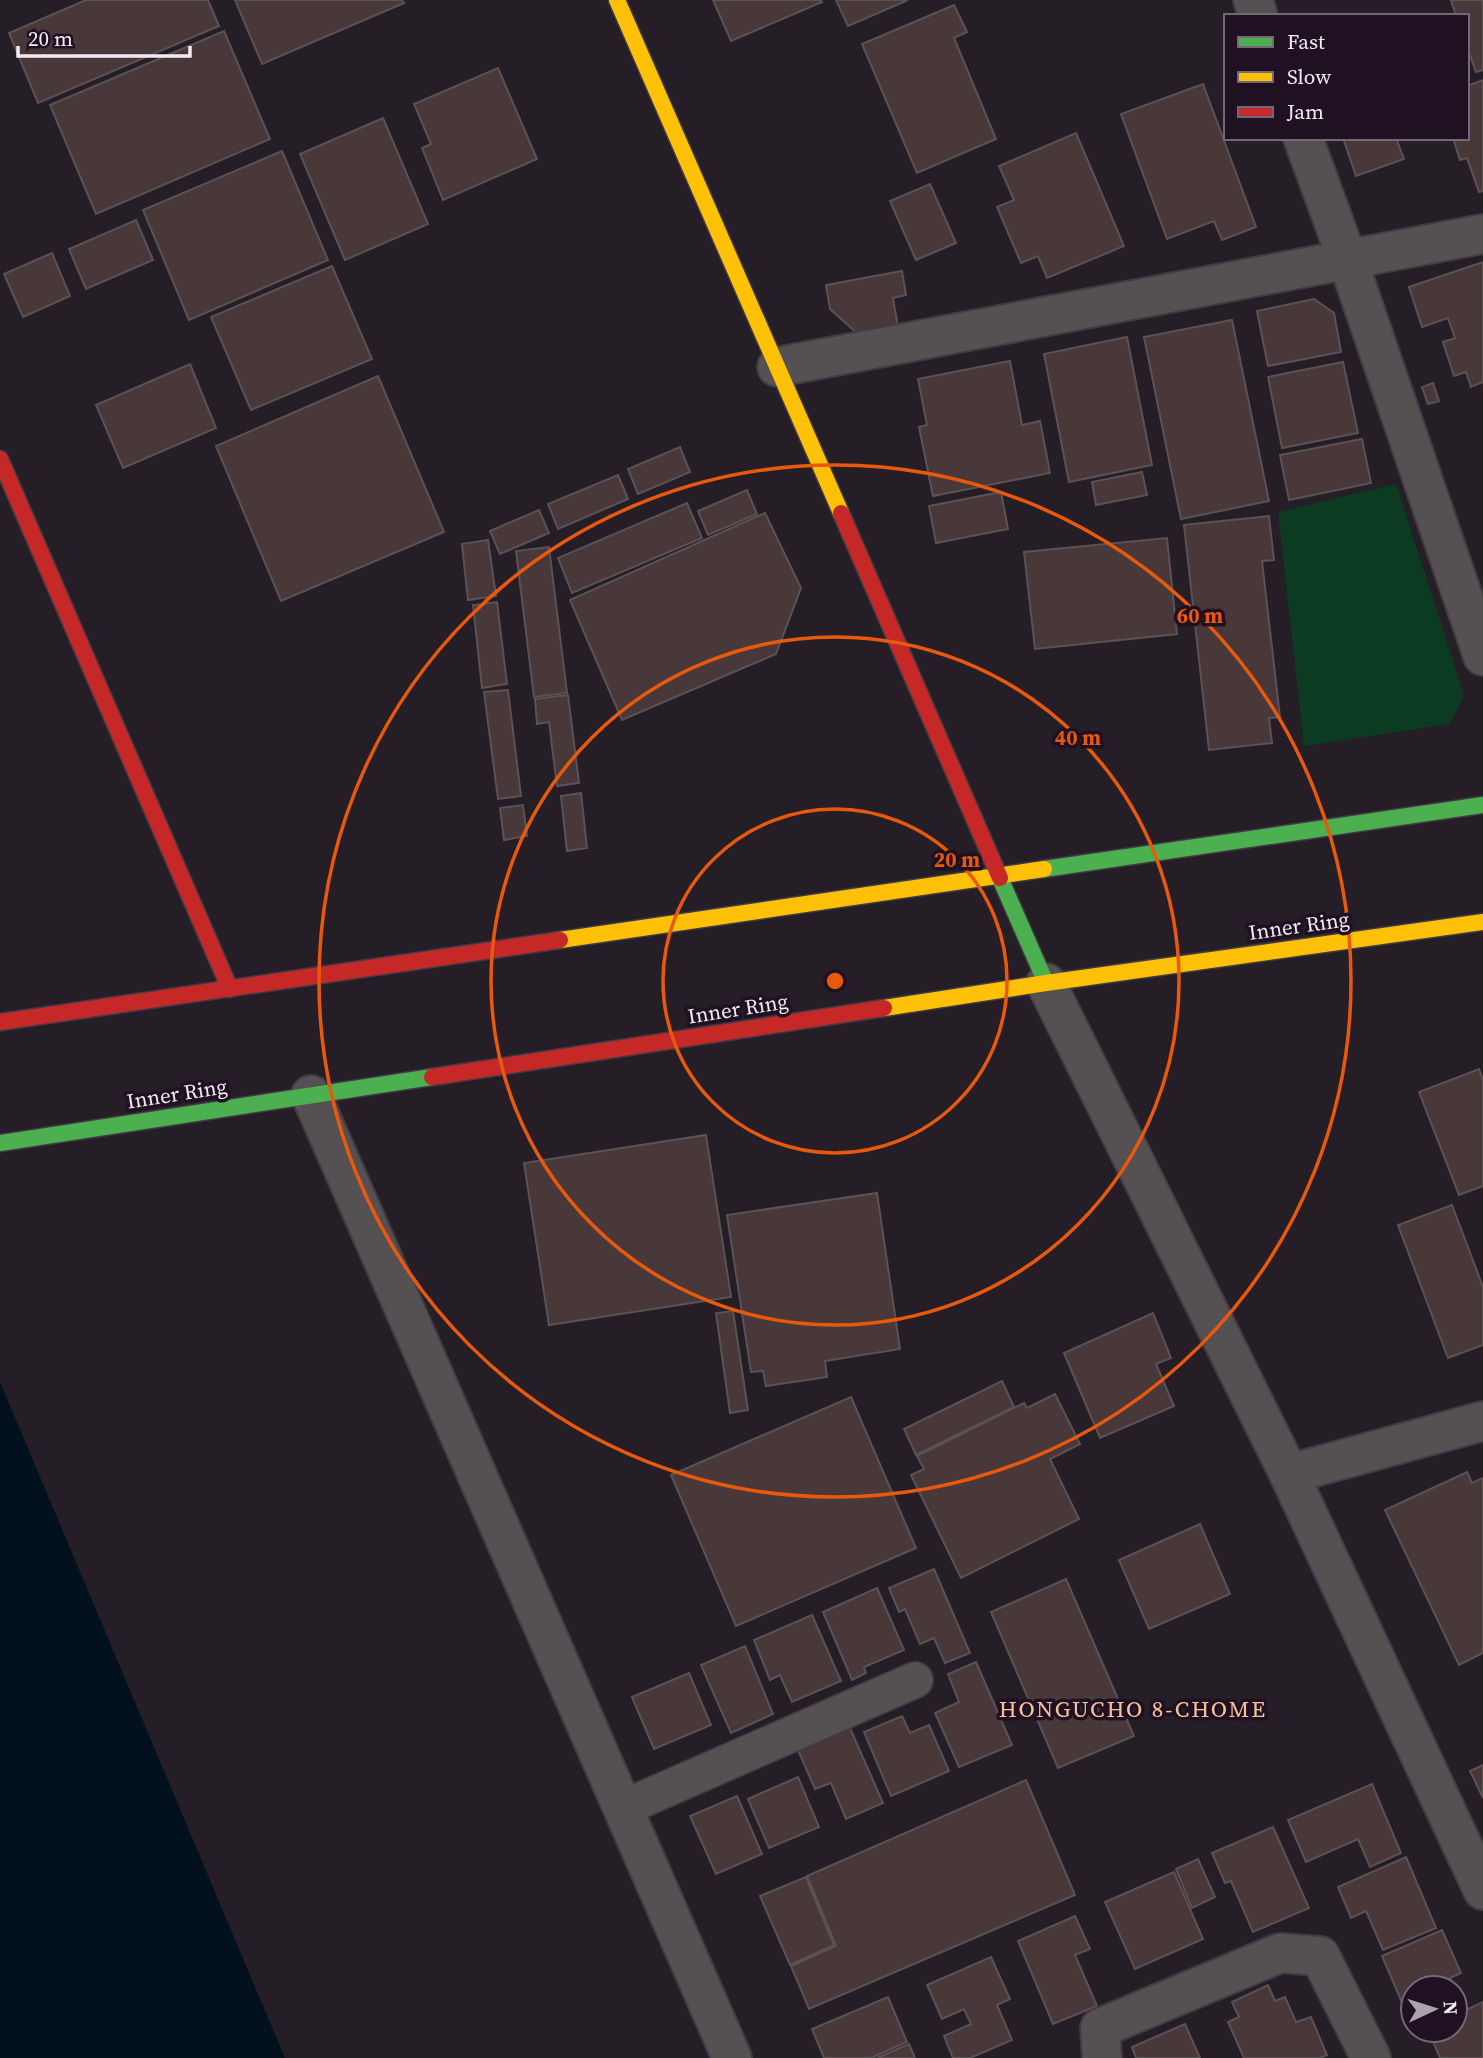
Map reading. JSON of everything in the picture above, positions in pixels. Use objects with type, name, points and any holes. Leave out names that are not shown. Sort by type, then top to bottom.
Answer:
[{"type":"main road","points":[[617,0],[1046,983]]},
{"type":"main road","points":[[0,459],[229,989]]},
{"type":"main road","points":[[0,1023],[1483,805]]},
{"type":"main road","name":"Inner Ring","points":[[0,1143],[1046,983],[1483,922]]},
{"type":"street","points":[[1304,140],[1348,261],[1483,656]]},
{"type":"street","points":[[777,367],[1483,234]]},
{"type":"street","points":[[1046,983],[1289,1474],[1483,1890]]},
{"type":"street","points":[[311,1095],[732,2058]]},
{"type":"street","points":[[1289,1474],[1483,1421]]},
{"type":"street","points":[[1102,2058],[1100,2028],[1280,1953],[1321,1956],[1371,2058]]},
{"type":"lane","points":[[623,1808],[915,1680]]},
{"type":"green space","points":[[1396,484],[1464,695],[1450,724],[1304,746],[1278,512]]},
{"type":"water","points":[[0,1382],[285,2058],[0,2058]]},
{"type":"building","points":[[86,0],[208,0],[219,26],[38,103],[9,33]]},
{"type":"building","points":[[235,0],[402,0],[404,3],[262,64]]},
{"type":"building","points":[[713,0],[821,0],[822,2],[731,41]]},
{"type":"building","points":[[836,0],[908,0],[848,26]]},
{"type":"building","points":[[1451,0],[1483,0],[1483,70],[1476,72],[1469,53],[1469,14],[1455,14]]},
{"type":"building","points":[[954,5],[967,32],[954,38],[996,139],[917,173],[862,44]]},
{"type":"building","points":[[224,31],[270,139],[96,214],[50,105]]},
{"type":"building","points":[[498,68],[537,159],[443,200],[422,148],[431,144],[414,104]]},
{"type":"building","points":[[1483,80],[1483,191],[1479,192],[1467,158],[1460,160],[1454,140],[1469,140],[1469,85]]},
{"type":"building","points":[[1203,84],[1256,227],[1222,240],[1214,221],[1167,239],[1121,114]]},
{"type":"building","points":[[383,118],[428,224],[345,260],[300,154]]},
{"type":"building","points":[[1076,133],[1124,246],[1047,278],[1038,256],[1021,263],[997,207],[1014,200],[999,166]]},
{"type":"building","points":[[1344,140],[1397,140],[1404,159],[1356,176]]},
{"type":"building","points":[[282,151],[328,260],[189,320],[143,210]]},
{"type":"building","points":[[930,184],[956,243],[916,260],[890,201]]},
{"type":"building","points":[[136,220],[153,260],[86,289],[69,249]]},
{"type":"building","points":[[52,253],[70,296],[23,317],[4,274]]},
{"type":"building","points":[[1483,262],[1483,382],[1471,387],[1466,372],[1454,376],[1443,342],[1455,338],[1448,318],[1422,327],[1409,287]]},
{"type":"building","points":[[332,266],[372,359],[251,410],[211,317]]},
{"type":"building","points":[[902,271],[906,295],[893,298],[898,327],[859,335],[830,309],[826,285]]},
{"type":"building","points":[[1314,299],[1334,313],[1341,352],[1268,366],[1257,311]]},
{"type":"building","points":[[1232,320],[1269,501],[1181,519],[1144,337]]},
{"type":"building","points":[[1127,337],[1152,465],[1069,482],[1044,354]]},
{"type":"building","points":[[1010,361],[1022,425],[1040,421],[1050,473],[933,496],[919,427],[927,425],[918,379]]},
{"type":"building","points":[[1343,362],[1358,433],[1282,448],[1268,377]]},
{"type":"building","points":[[190,364],[216,428],[123,468],[96,405]]},
{"type":"building","points":[[378,376],[444,532],[281,601],[216,446]]},
{"type":"building","points":[[1433,383],[1439,401],[1428,404],[1422,387]]},
{"type":"building","points":[[1362,439],[1371,483],[1289,500],[1280,455]]},
{"type":"building","points":[[680,447],[690,472],[638,494],[628,469]]},
{"type":"building","points":[[1142,472],[1147,495],[1096,505],[1092,482]]},
{"type":"building","points":[[618,475],[628,499],[558,529],[548,504]]},
{"type":"building","points":[[747,490],[757,514],[708,535],[698,511]]},
{"type":"building","points":[[1001,492],[1008,529],[936,543],[929,506]]},
{"type":"building","points":[[687,503],[702,538],[572,593],[558,558]]},
{"type":"building","points":[[539,510],[549,533],[500,554],[490,531]]},
{"type":"building","points":[[765,513],[801,588],[776,654],[622,720],[570,600]]},
{"type":"building","points":[[1269,516],[1274,560],[1262,561],[1280,717],[1269,718],[1272,743],[1209,750],[1184,525]]},
{"type":"building","points":[[1167,538],[1177,634],[1035,649],[1024,552]]},
{"type":"building","points":[[488,540],[496,596],[468,600],[462,544]]},
{"type":"building","points":[[549,547],[567,693],[534,697],[516,551]]},
{"type":"building","points":[[497,602],[507,684],[482,688],[473,605]]},
{"type":"building","points":[[508,690],[521,796],[498,799],[484,692]]},
{"type":"building","points":[[568,695],[579,783],[557,786],[549,722],[537,724],[535,699]]},
{"type":"building","points":[[581,793],[587,848],[567,851],[561,796]]},
{"type":"building","points":[[523,805],[527,836],[504,840],[500,808]]},
{"type":"building","points":[[1479,1069],[1483,1080],[1483,1186],[1459,1195],[1419,1092]]},
{"type":"building","points":[[706,1135],[731,1297],[549,1325],[524,1163]]},
{"type":"building","points":[[877,1193],[900,1349],[825,1361],[827,1377],[766,1386],[763,1371],[751,1372],[727,1215]]},
{"type":"building","points":[[1452,1205],[1483,1287],[1483,1345],[1448,1358],[1398,1225]]},
{"type":"building","points":[[733,1311],[748,1410],[730,1413],[716,1313]]},
{"type":"building","points":[[1153,1313],[1171,1358],[1156,1364],[1174,1406],[1100,1438],[1064,1353]]},
{"type":"building","points":[[1002,1381],[1014,1407],[916,1455],[904,1429]]},
{"type":"building","points":[[1055,1394],[1080,1444],[1050,1459],[1079,1519],[961,1578],[911,1475],[924,1469],[917,1456],[1024,1403],[1027,1408]]},
{"type":"building","points":[[851,1397],[916,1548],[736,1626],[671,1475]]},
{"type":"building","points":[[1467,1472],[1472,1483],[1483,1478],[1483,1653],[1459,1665],[1385,1510]]},
{"type":"building","points":[[1200,1524],[1230,1594],[1149,1629],[1119,1560]]},
{"type":"building","points":[[934,1569],[970,1653],[945,1663],[934,1638],[920,1644],[905,1609],[899,1612],[889,1588]]},
{"type":"building","points":[[1066,1579],[1134,1736],[1058,1768],[991,1612]]},
{"type":"building","points":[[877,1588],[904,1650],[864,1667],[866,1673],[852,1680],[823,1612]]},
{"type":"building","points":[[812,1615],[841,1681],[792,1702],[780,1675],[770,1680],[754,1640]]},
{"type":"building","points":[[745,1646],[773,1714],[731,1733],[701,1665]]},
{"type":"building","points":[[976,1662],[1012,1745],[959,1767],[935,1713],[959,1702],[948,1674]]},
{"type":"building","points":[[689,1673],[711,1725],[654,1749],[632,1697]]},
{"type":"building","points":[[902,1716],[910,1733],[929,1725],[949,1771],[891,1796],[864,1732]]},
{"type":"building","points":[[850,1728],[883,1803],[846,1819],[831,1783],[815,1789],[798,1750]]},
{"type":"building","points":[[1483,1765],[1483,1798],[1470,1771]]},
{"type":"building","points":[[798,1777],[819,1827],[769,1848],[748,1799]]},
{"type":"building","points":[[1026,1780],[1075,1895],[809,2009],[791,1966],[836,1946],[807,1876]]},
{"type":"building","points":[[1372,1784],[1401,1853],[1370,1867],[1358,1839],[1306,1862],[1288,1820]]},
{"type":"building","points":[[737,1796],[762,1854],[716,1874],[690,1816]]},
{"type":"building","points":[[1273,1827],[1309,1908],[1253,1932],[1231,1881],[1225,1883],[1212,1853]]},
{"type":"building","points":[[1406,1857],[1436,1928],[1383,1950],[1366,1911],[1351,1918],[1338,1887]]},
{"type":"building","points":[[1198,1859],[1215,1897],[1192,1908],[1176,1869]]},
{"type":"building","points":[[1174,1872],[1203,1939],[1135,1969],[1105,1902]]},
{"type":"building","points":[[806,1877],[834,1945],[790,1965],[760,1896]]},
{"type":"building","points":[[1075,1916],[1090,1949],[1075,1955],[1097,2006],[1053,2024],[1018,1941]]},
{"type":"building","points":[[1442,1930],[1461,1973],[1399,1974],[1399,1995],[1382,1956]]},
{"type":"building","points":[[991,1957],[1010,1999],[997,2005],[1012,2040],[970,2058],[953,2058],[944,2036],[971,2024],[964,2009],[942,2019],[927,1985]]},
{"type":"building","points":[[1268,1985],[1275,2001],[1285,1997],[1296,2022],[1311,2017],[1327,2055],[1320,2058],[1244,2058],[1228,2022],[1239,2017],[1232,2002]]},
{"type":"building","points":[[888,1997],[907,2042],[871,2058],[824,2058],[812,2029]]},
{"type":"building","points":[[1483,2002],[1483,2058],[1440,2058],[1434,2044],[1469,2044],[1469,2008]]},
{"type":"building","points":[[1185,2024],[1200,2058],[1136,2058],[1132,2047]]},
{"type":"building","points":[[909,2044],[915,2058],[877,2058]]},
{"type":"traffic: fast","points":[[1044,869],[1483,805]]},
{"type":"traffic: fast","points":[[1000,878],[1046,983]]},
{"type":"traffic: fast","points":[[0,1143],[432,1077]]},
{"type":"traffic: slow","points":[[617,0],[841,513]]},
{"type":"traffic: slow","points":[[560,940],[1044,869]]},
{"type":"traffic: slow","points":[[884,1008],[1483,922]]},
{"type":"traffic: jam","points":[[0,459],[230,989]]},
{"type":"traffic: jam","points":[[841,513],[1000,878]]},
{"type":"traffic: jam","points":[[0,1022],[560,940]]},
{"type":"traffic: jam","points":[[432,1077],[884,1008]]},
{"type":"district","name":"HONGUCHO 8-CHOME","points":[[1133,1709]]}]
